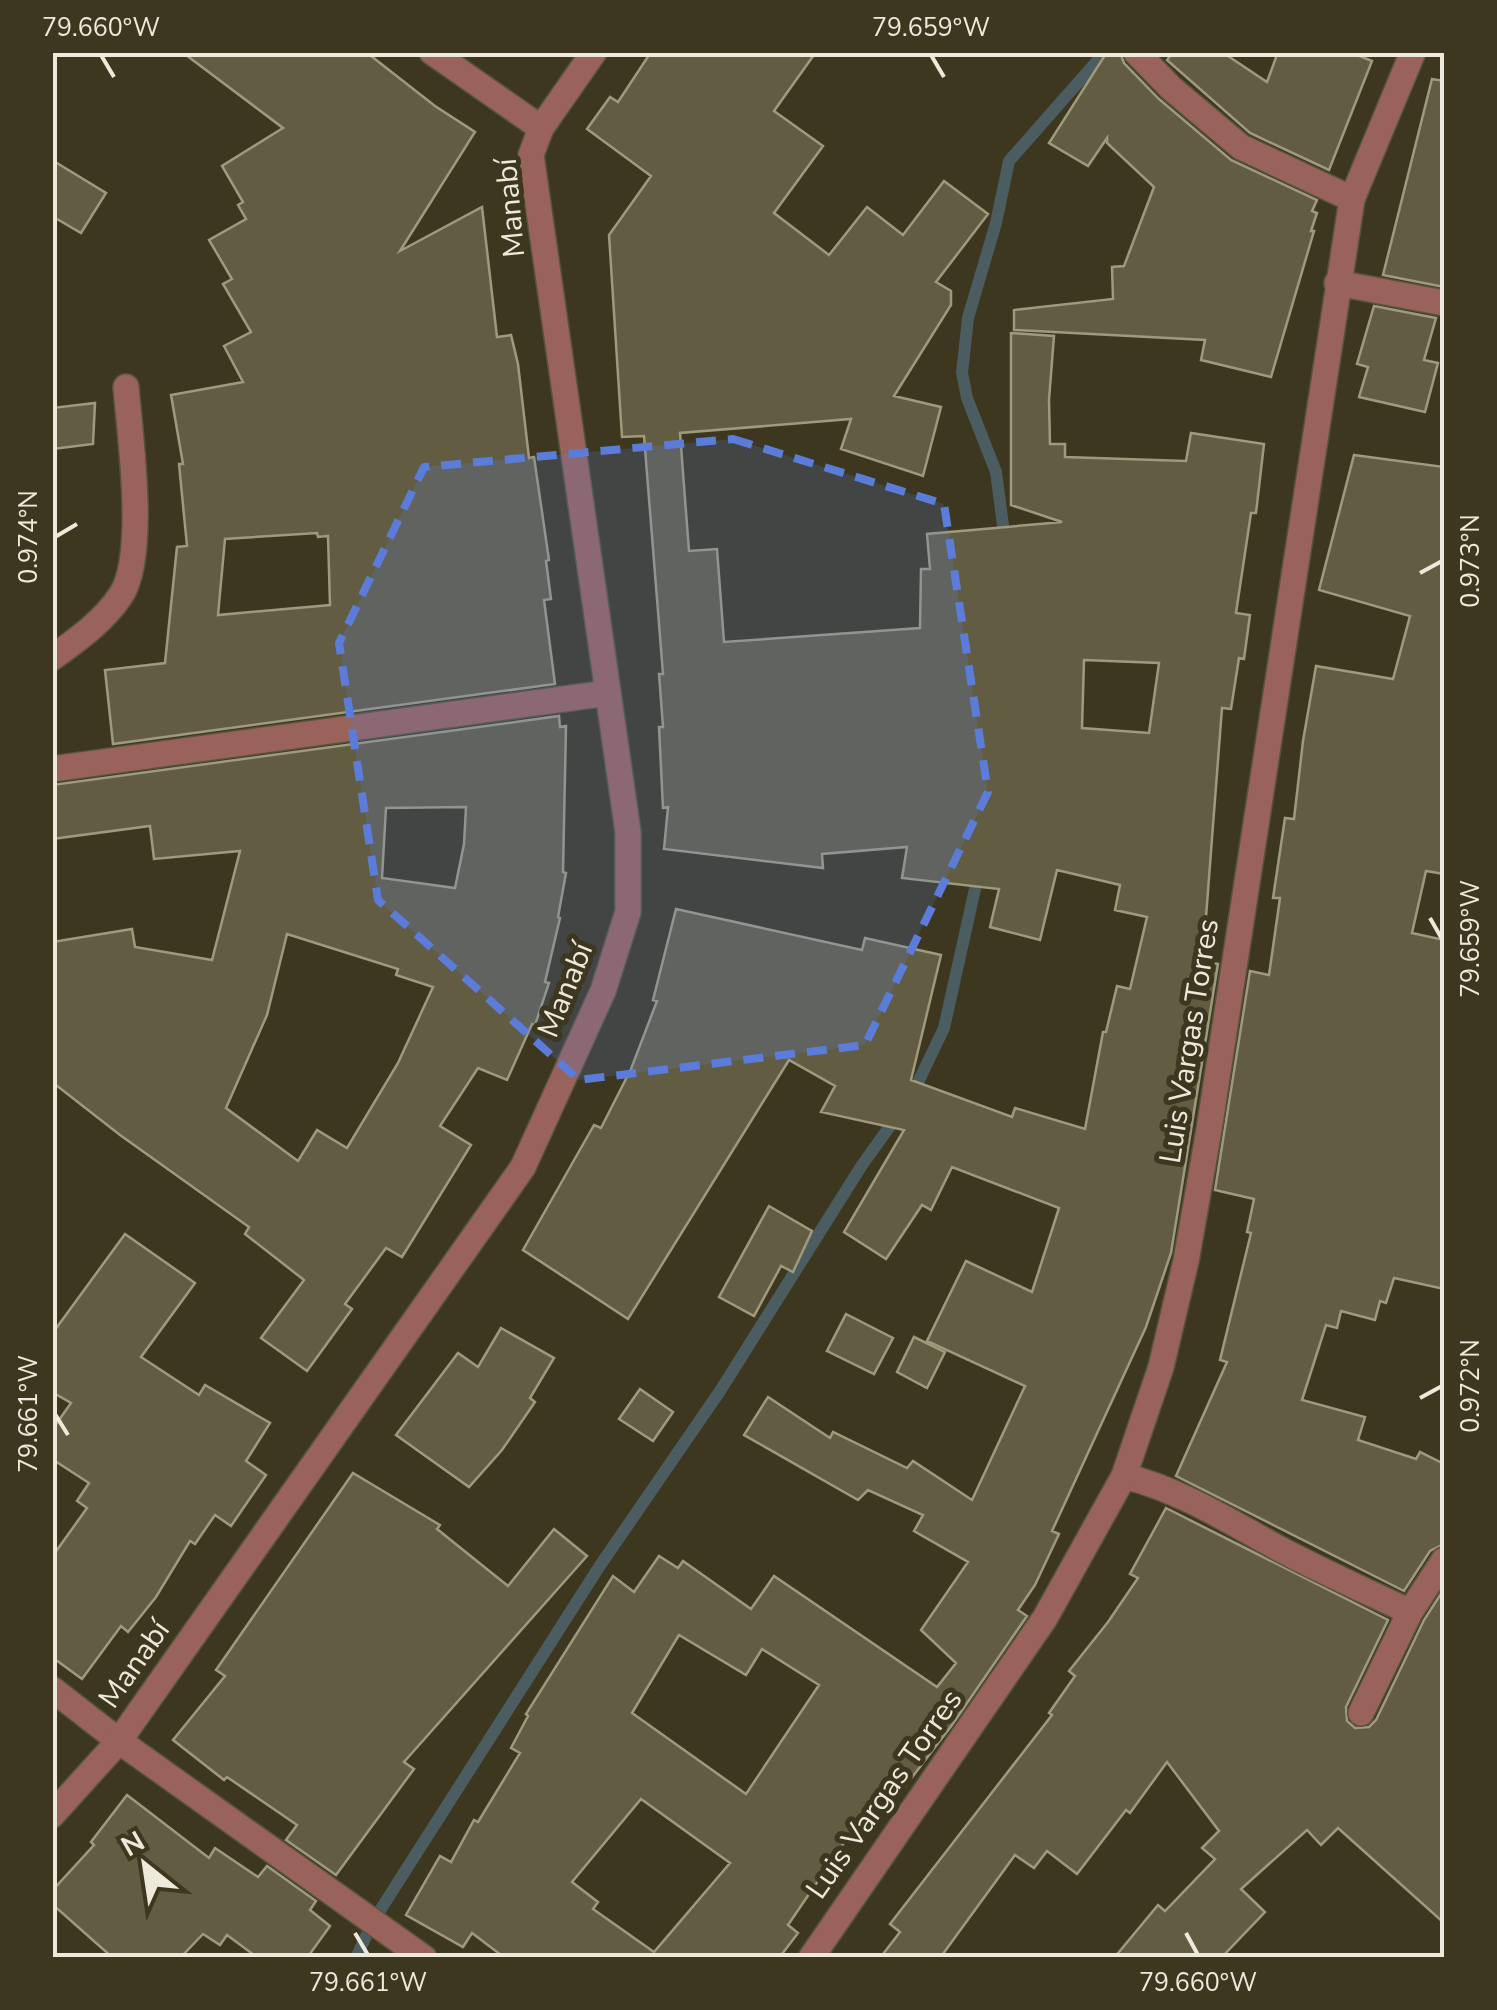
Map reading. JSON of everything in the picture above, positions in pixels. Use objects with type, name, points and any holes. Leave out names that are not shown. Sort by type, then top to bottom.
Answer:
[{"type":"street","points":[[432,52],[541,128]]},
{"type":"street","name":"Manabí","points":[[52,1815],[119,1742],[523,1167],[603,991],[628,912],[628,832],[532,154],[541,128],[594,52]]},
{"type":"street","points":[[1136,52],[1171,88],[1241,146],[1352,199]]},
{"type":"street","name":"Luis Vargas Torres","points":[[811,1958],[1045,1618],[1124,1476],[1161,1367],[1186,1262],[1352,199],[1413,52]]},
{"type":"street","points":[[1337,283],[1444,304]]},
{"type":"street","points":[[52,658],[90,630],[123,593],[130,568],[134,517],[126,387]]},
{"type":"street","points":[[52,769],[608,693]]},
{"type":"street","points":[[1124,1476],[1145,1481],[1222,1516],[1281,1550],[1410,1612]]},
{"type":"street","points":[[1361,1713],[1410,1612],[1444,1560]]},
{"type":"street","points":[[52,1689],[119,1742],[424,1958]]},
{"type":"highlighted area","points":[[733,439],[944,504],[988,792],[865,1045],[579,1080],[378,900],[339,643],[424,467]]},
{"type":"building","points":[[182,52],[366,52],[475,132],[400,251],[482,207],[497,337],[511,335],[529,458],[534,457],[549,560],[546,561],[551,599],[544,600],[555,684],[113,744],[105,670],[165,663],[177,547],[187,546],[179,464],[183,464],[171,395],[243,382],[224,346],[251,332],[223,284],[232,279],[209,240],[246,219],[238,205],[243,202],[222,166],[283,128]],"holes":[[[317,533],[318,537],[328,536],[330,605],[218,615],[225,539]]]},
{"type":"building","points":[[651,52],[816,52],[774,111],[823,146],[774,213],[829,255],[867,207],[903,235],[944,181],[988,214],[936,282],[951,291],[951,305],[894,396],[941,407],[923,476],[841,449],[851,419],[680,433],[689,551],[717,549],[724,642],[920,628],[921,569],[930,569],[927,534],[1062,522],[1011,505],[1011,333],[1054,336],[1050,444],[1065,444],[1065,457],[1186,461],[1191,433],[1264,444],[1256,513],[1251,513],[1236,613],[1250,615],[1244,659],[1239,658],[1231,709],[1222,708],[1206,917],[1198,959],[1218,964],[1171,1253],[1146,1327],[1052,1531],[1059,1534],[1035,1585],[1018,1610],[1027,1616],[887,1810],[879,1804],[861,1832],[854,1828],[788,1925],[798,1933],[779,1958],[505,1958],[472,1933],[463,1947],[406,1915],[440,1856],[451,1862],[474,1820],[478,1822],[520,1753],[511,1748],[526,1714],[613,1576],[634,1592],[659,1556],[678,1568],[683,1561],[751,1609],[774,1576],[937,1687],[956,1663],[921,1630],[968,1562],[914,1531],[923,1515],[868,1490],[858,1500],[744,1435],[768,1397],[830,1438],[833,1432],[907,1468],[913,1461],[972,1500],[1025,1386],[927,1341],[966,1261],[1032,1292],[1059,1208],[952,1167],[931,1210],[922,1205],[886,1259],[844,1232],[904,1130],[821,1112],[835,1086],[789,1060],[628,1319],[523,1250],[594,1125],[601,1128],[631,1069],[657,1001],[653,1000],[676,909],[862,950],[865,938],[941,955],[911,1080],[1012,1117],[1015,1108],[1085,1129],[1103,1032],[1117,986],[1130,989],[1147,917],[1115,910],[1120,885],[1057,870],[1040,940],[990,927],[999,889],[902,878],[907,847],[822,854],[823,868],[664,849],[668,807],[663,808],[659,727],[663,727],[659,674],[663,674],[644,436],[622,437],[609,235],[651,176],[587,129],[610,97],[618,102]],"holes":[[[1084,660],[1159,663],[1149,733],[1082,728]],[[679,1635],[746,1675],[762,1649],[819,1685],[746,1794],[632,1713]],[[641,1799],[730,1863],[654,1952],[593,1909],[598,1902],[572,1882]]]},
{"type":"building","points":[[1107,52],[1120,52],[1124,63],[1159,99],[1231,160],[1317,200],[1312,211],[1317,213],[1314,231],[1271,377],[1201,360],[1205,340],[1014,330],[1014,310],[1113,299],[1112,267],[1124,266],[1154,187],[1107,143],[1107,138],[1088,166],[1049,143]]},
{"type":"building","points":[[1173,52],[1222,52],[1267,82],[1278,52],[1350,52],[1372,61],[1329,170],[1250,133],[1167,60]]},
{"type":"building","points":[[1432,79],[1444,81],[1444,287],[1383,275]]},
{"type":"building","points":[[52,160],[106,193],[81,233],[52,216]]},
{"type":"building","points":[[1374,306],[1436,318],[1424,360],[1438,363],[1425,412],[1359,397],[1368,367],[1357,364]]},
{"type":"building","points":[[95,403],[93,444],[52,449],[52,408]]},
{"type":"building","points":[[1354,455],[1444,467],[1444,874],[1426,871],[1412,933],[1444,940],[1444,1289],[1394,1278],[1386,1303],[1380,1301],[1375,1320],[1341,1311],[1337,1328],[1326,1325],[1302,1400],[1365,1417],[1358,1440],[1416,1459],[1420,1452],[1444,1464],[1444,1544],[1430,1551],[1404,1591],[1176,1476],[1227,1362],[1220,1360],[1251,1233],[1247,1232],[1254,1199],[1215,1190],[1250,971],[1269,975],[1280,898],[1273,898],[1285,818],[1294,819],[1316,666],[1393,679],[1410,616],[1319,590]]},
{"type":"building","points":[[559,716],[560,727],[566,726],[566,873],[545,982],[549,983],[535,1025],[532,1024],[507,1080],[478,1068],[440,1126],[471,1145],[402,1257],[386,1248],[345,1304],[352,1309],[307,1371],[261,1338],[304,1280],[245,1234],[249,1227],[52,1082],[52,942],[132,929],[135,947],[212,960],[240,851],[154,859],[150,826],[52,839],[52,785]],"holes":[[[466,807],[455,888],[382,878],[386,808]],[[287,934],[398,969],[396,975],[433,987],[398,1063],[347,1148],[317,1130],[298,1161],[226,1108],[267,1015]]]},
{"type":"building","points":[[769,1206],[812,1231],[793,1272],[781,1266],[754,1316],[719,1297]]},
{"type":"building","points":[[125,1234],[195,1283],[141,1357],[199,1395],[205,1385],[270,1423],[246,1461],[266,1475],[231,1526],[215,1515],[195,1544],[190,1541],[156,1597],[128,1632],[121,1626],[82,1679],[52,1657],[52,1557],[87,1508],[77,1501],[89,1483],[52,1459],[52,1430],[71,1403],[52,1392],[52,1334]]},
{"type":"building","points":[[846,1314],[893,1338],[874,1374],[827,1351]]},
{"type":"building","points":[[501,1328],[554,1358],[530,1398],[535,1402],[502,1450],[469,1487],[396,1435],[458,1353],[478,1367]]},
{"type":"building","points":[[914,1337],[945,1352],[927,1388],[897,1372]]},
{"type":"building","points":[[640,1389],[673,1412],[653,1441],[619,1419]]},
{"type":"building","points":[[353,1473],[440,1525],[437,1529],[508,1586],[554,1529],[587,1556],[404,1762],[414,1769],[336,1875],[286,1840],[297,1825],[227,1777],[224,1780],[173,1740],[225,1676],[216,1670]]},
{"type":"building","points":[[1166,1508],[1388,1620],[1346,1707],[1347,1721],[1355,1728],[1369,1727],[1376,1720],[1424,1620],[1444,1589],[1444,1923],[1338,1828],[1321,1845],[1307,1830],[1241,1889],[1265,1912],[1221,1958],[1114,1958],[1158,1905],[1165,1911],[1215,1859],[1202,1848],[1219,1831],[1167,1762],[1130,1813],[1126,1810],[1077,1874],[1047,1851],[1034,1868],[1015,1855],[940,1958],[880,1958],[900,1932],[890,1924],[1052,1715],[1049,1713],[1075,1676],[1069,1671],[1138,1578],[1130,1574]]},
{"type":"building","points":[[127,1795],[209,1858],[215,1848],[258,1877],[267,1866],[316,1901],[310,1910],[330,1926],[307,1958],[258,1958],[227,1935],[220,1945],[203,1934],[180,1958],[113,1958],[52,1904],[52,1891],[94,1845],[91,1842]]},
{"type":"waterway","points":[[1005,541],[996,472],[967,398],[962,373],[968,318],[996,223],[1009,161],[1105,52]]},
{"type":"waterway","points":[[912,1095],[944,1028],[979,871]]},
{"type":"waterway","points":[[356,1958],[372,1923],[599,1567],[720,1391],[862,1165],[898,1115]]}]
